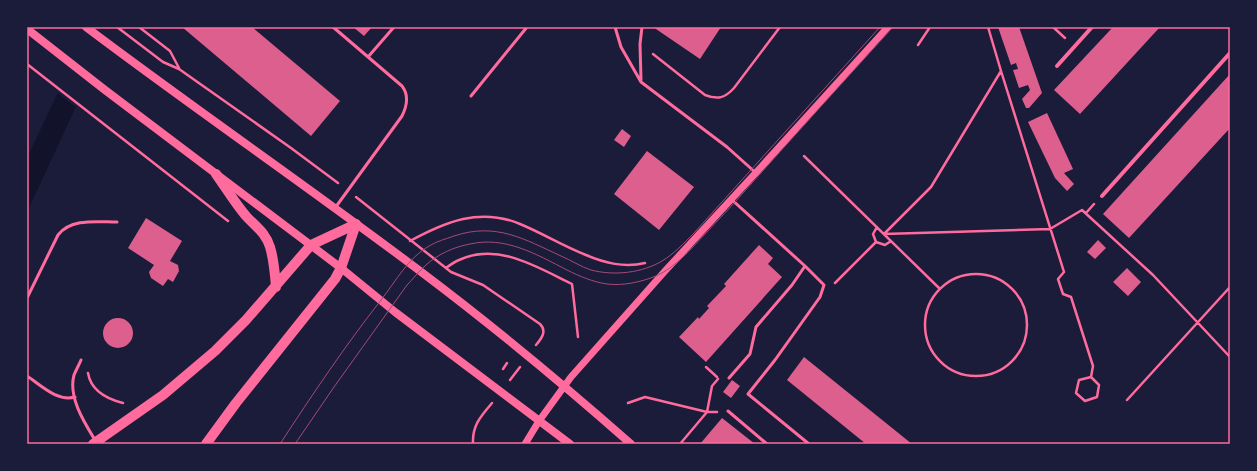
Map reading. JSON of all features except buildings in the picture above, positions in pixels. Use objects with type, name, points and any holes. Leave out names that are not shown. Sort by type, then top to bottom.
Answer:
[{"type":"main road","points":[[86,27],[336,208],[461,302],[528,356],[631,444]]},
{"type":"main road","points":[[27,29],[105,90],[311,245],[390,309],[570,444]]},
{"type":"main road","points":[[216,174],[246,216],[258,227],[266,238],[270,247],[276,287]]},
{"type":"main road","points":[[94,443],[163,395],[215,351],[276,287],[311,245],[356,224]]},
{"type":"main road","points":[[206,444],[236,403],[335,279],[356,224]]},
{"type":"street","points":[[525,444],[539,421],[571,377],[665,271],[888,27]]},
{"type":"street","points":[[1057,66],[1092,27]]},
{"type":"street","points":[[1102,196],[1230,53]]},
{"type":"lane","points":[[333,27],[404,89],[407,101],[402,116],[336,208]]},
{"type":"lane","points":[[368,57],[394,27]]},
{"type":"lane","points":[[471,96],[527,27]]},
{"type":"lane","points":[[615,27],[620,48],[641,82],[727,147],[756,173]]},
{"type":"lane","points":[[641,82],[640,44],[642,27]]},
{"type":"lane","points":[[731,199],[824,285],[820,297],[775,360],[748,394],[809,444]]},
{"type":"lane","points":[[27,298],[61,230],[74,223],[117,222]]},
{"type":"lane","points":[[730,378],[750,354],[756,327],[792,285],[805,266]]},
{"type":"lane","points":[[80,360],[74,375],[73,390],[78,407],[94,443]]},
{"type":"lane","points":[[27,376],[57,396],[65,398],[75,397]]},
{"type":"lane","points":[[728,411],[767,444]]},
{"type":"path","points":[[117,27],[163,62],[179,69],[291,148],[348,190],[410,241],[454,274],[483,284],[542,326],[544,329],[543,336],[534,348]]},
{"type":"path","points":[[139,27],[170,51],[179,69]]},
{"type":"path","points":[[640,44],[705,96],[721,98],[729,94],[734,88],[780,27]]},
{"type":"path","points":[[918,45],[930,27]]},
{"type":"path","points":[[988,27],[1064,272],[1058,279],[1063,294],[1071,296],[1092,366],[1091,377]]},
{"type":"path","points":[[1053,27],[1074,47]]},
{"type":"path","points":[[27,64],[232,224]]},
{"type":"path","points":[[884,234],[930,188],[1001,71]]},
{"type":"path","points":[[804,156],[940,289]]},
{"type":"path","points":[[884,234],[1050,229],[1082,210],[1153,275],[1230,357]]},
{"type":"path","points":[[410,241],[446,223],[484,216],[496,217],[518,223],[569,248],[602,261],[625,266],[644,263]]},
{"type":"path","points":[[876,242],[873,234],[877,228]]},
{"type":"path","points":[[876,242],[885,245],[891,241]]},
{"type":"path","points":[[820,297],[876,242]]},
{"type":"path","points":[[446,268],[458,260],[471,256],[483,254],[508,256],[525,261],[572,284],[578,337]]},
{"type":"path","points":[[973,274],[997,278],[1016,294],[1022,304],[1026,316],[1027,328],[1022,346],[1012,362],[991,374],[966,376],[954,372],[935,357],[925,334],[925,322],[927,310],[932,299],[940,289],[949,282],[961,276],[973,274]]},
{"type":"path","points":[[1127,400],[1230,287]]},
{"type":"path","points":[[503,369],[508,363]]},
{"type":"path","points":[[88,370],[89,378],[98,392],[113,401],[123,403],[130,402]]},
{"type":"path","points":[[513,376],[517,370]]},
{"type":"path","points":[[1091,377],[1100,385],[1097,397],[1085,401],[1076,392],[1079,380],[1091,377]]},
{"type":"path","points":[[680,444],[707,412],[712,386],[719,378]]},
{"type":"path","points":[[628,403],[645,397],[707,412],[728,411]]},
{"type":"path","points":[[473,444],[473,431],[494,400]]},
{"type":"shaded area","points":[[89,27],[113,27],[27,212],[27,158]]},
{"type":"pier","points":[[87,27],[115,27],[78,109],[56,92]]},
{"type":"tram line","points":[[280,444],[355,335],[403,270],[415,257],[429,246],[469,232],[497,232],[509,234],[535,244],[584,267],[600,272],[618,273],[637,271],[654,265],[671,255],[694,233],[880,27]]},
{"type":"tram line","points":[[295,444],[407,285],[423,267],[431,261],[452,249],[464,245],[483,242],[496,242],[520,248],[544,258],[581,277],[602,283],[626,284],[656,276],[677,263],[694,246],[893,27]]}]
